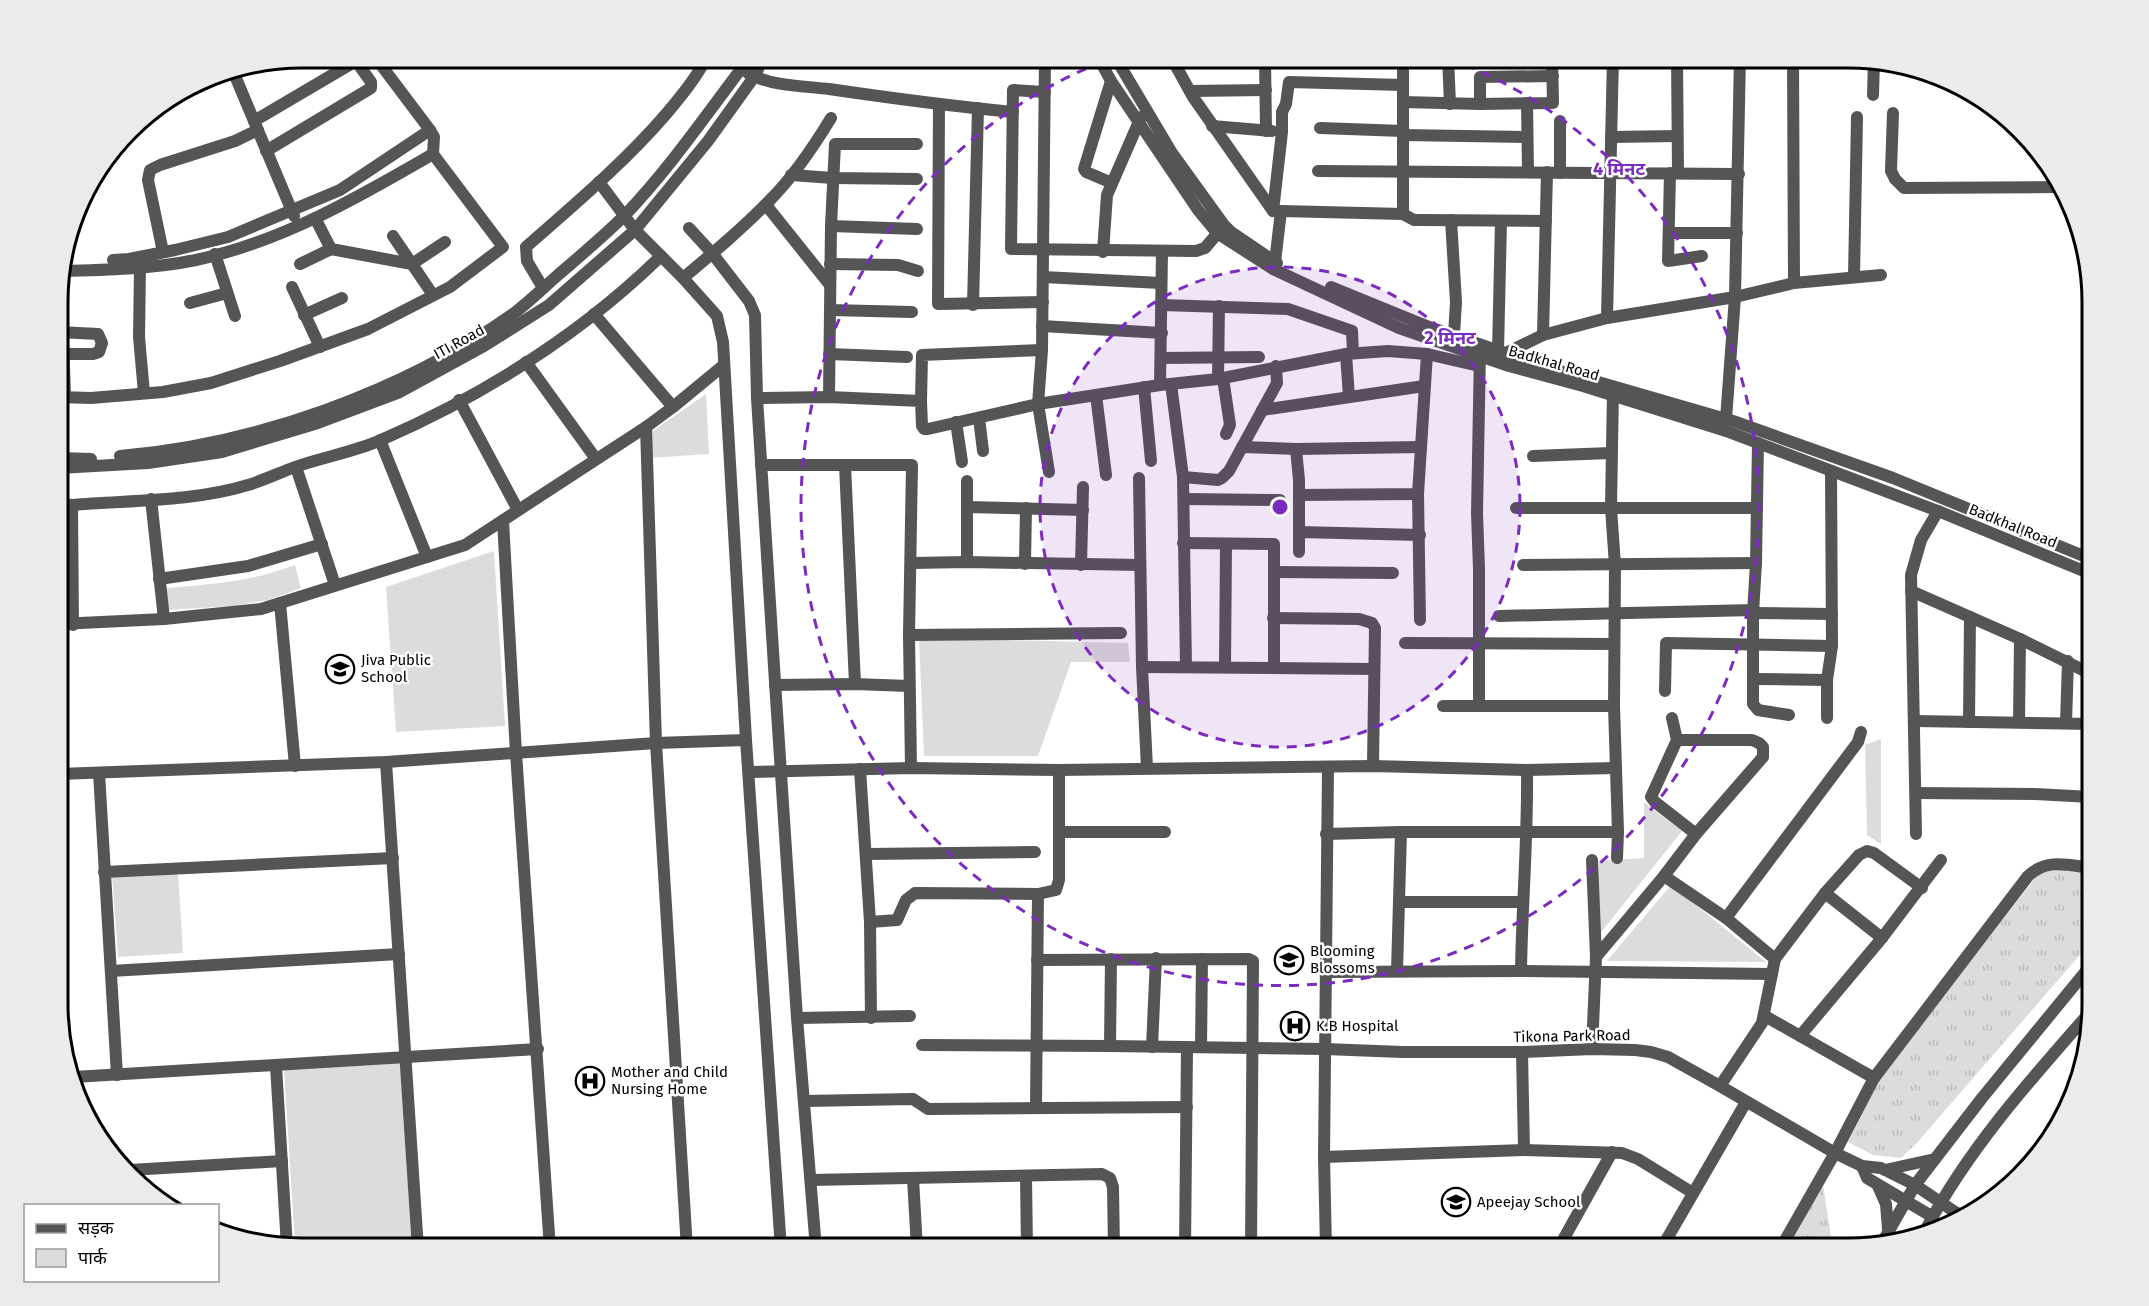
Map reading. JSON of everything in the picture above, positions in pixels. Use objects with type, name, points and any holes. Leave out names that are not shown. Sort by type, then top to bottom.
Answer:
[{"type":"street","points":[[163,252],[148,180],[150,170],[235,141],[345,68]]},
{"type":"street","points":[[267,151],[371,88],[371,82],[364,68]]},
{"type":"street","points":[[68,397],[92,398],[163,392],[211,383],[320,347],[368,329],[450,287],[503,248],[433,154],[434,137],[430,130],[383,68]]},
{"type":"street","points":[[543,288],[527,261],[526,247],[648,135],[697,77],[702,68]]},
{"type":"street","name":"ITI Road","points":[[68,458],[91,459],[170,452],[250,435],[364,395],[448,355],[514,313],[625,215],[666,168],[740,68]]},
{"type":"street","points":[[748,68],[754,77],[782,83],[1013,112]]},
{"type":"street","name":"ITI Road","points":[[68,467],[148,463],[222,452],[318,423],[398,393],[484,346],[549,305],[635,230],[708,141],[758,68]]},
{"type":"street","points":[[1045,68],[1043,302],[1038,404],[1050,472]]},
{"type":"street","name":"Badkhal Road","points":[[1104,68],[1198,210],[1273,269],[1399,328],[1480,356],[1726,419],[1893,478],[2082,555]]},
{"type":"street","name":"Badkhal Road","points":[[1121,68],[1221,229],[1231,232],[1275,262],[1314,280],[1454,335],[1480,356],[1502,352],[1543,366],[1758,443],[1938,511],[2082,570]]},
{"type":"street","points":[[1177,68],[1212,126],[1277,211]]},
{"type":"street","points":[[1265,68],[1266,131]]},
{"type":"street","points":[[1403,68],[1403,214]]},
{"type":"street","points":[[1448,68],[1450,104]]},
{"type":"street","points":[[1403,102],[1553,103],[1552,68]]},
{"type":"street","points":[[1607,318],[1613,68]]},
{"type":"street","points":[[1677,68],[1677,136],[1668,261],[1702,256]]},
{"type":"street","points":[[1726,419],[1735,297],[1740,68]]},
{"type":"street","points":[[1793,68],[1794,283]]},
{"type":"street","points":[[1873,96],[1875,70]]},
{"type":"street","points":[[1480,104],[1480,77],[1552,76]]},
{"type":"street","points":[[235,77],[298,225]]},
{"type":"street","points":[[1111,81],[1084,169],[1112,183]]},
{"type":"street","points":[[1275,262],[1282,112],[1286,104],[1289,82],[1403,85]]},
{"type":"street","points":[[1045,92],[1013,90],[1011,249],[1104,252],[1196,251],[1205,249],[1221,229]]},
{"type":"street","points":[[1190,91],[1266,90]]},
{"type":"street","points":[[1527,103],[1528,172]]},
{"type":"street","points":[[938,304],[939,104]]},
{"type":"street","points":[[973,305],[978,108]]},
{"type":"street","points":[[1104,252],[1107,195],[1145,108]]},
{"type":"street","points":[[1893,113],[1892,171],[1894,179],[1904,188],[2051,187]]},
{"type":"street","points":[[1854,277],[1857,117]]},
{"type":"street","points":[[683,278],[766,204],[816,143],[831,118]]},
{"type":"street","points":[[1560,121],[1560,173]]},
{"type":"street","points":[[1212,126],[1282,132]]},
{"type":"street","points":[[1320,128],[1527,138]]},
{"type":"street","points":[[71,267],[129,259],[228,237],[340,190],[430,130]]},
{"type":"street","points":[[1611,137],[1677,136]]},
{"type":"street","points":[[816,143],[917,144]]},
{"type":"street","points":[[829,397],[830,264],[835,144]]},
{"type":"street","points":[[70,268],[140,267],[195,260],[257,242],[315,218],[433,154]]},
{"type":"street","points":[[1318,171],[1739,174]]},
{"type":"street","points":[[1543,335],[1546,172]]},
{"type":"street","points":[[791,175],[916,179]]},
{"type":"street","points":[[599,182],[635,230],[717,316],[723,342],[746,740],[780,1238]]},
{"type":"street","points":[[766,204],[830,285]]},
{"type":"street","points":[[1277,211],[1403,214],[1414,220],[1545,221]]},
{"type":"street","points":[[315,218],[331,249]]},
{"type":"street","points":[[1451,220],[1456,302],[1454,335]]},
{"type":"street","points":[[1501,221],[1502,352],[1543,335],[1607,318],[1735,297],[1794,283],[1881,275]]},
{"type":"street","points":[[831,226],[917,229]]},
{"type":"street","points":[[689,228],[712,253],[749,301],[755,315],[757,398],[775,685],[797,1018],[815,1238]]},
{"type":"street","points":[[1669,233],[1737,233]]},
{"type":"street","points":[[393,236],[433,295]]},
{"type":"street","points":[[300,264],[331,249],[412,264],[446,242]]},
{"type":"street","points":[[1162,252],[1161,358],[1183,477],[1186,667]]},
{"type":"street","points":[[214,254],[235,316]]},
{"type":"street","points":[[68,504],[190,496],[247,485],[380,441],[491,384],[567,337],[637,280],[661,256]]},
{"type":"street","points":[[830,264],[898,265],[918,271]]},
{"type":"street","points":[[140,267],[139,337],[144,393]]},
{"type":"street","points":[[1043,277],[1161,283]]},
{"type":"street","points":[[292,288],[320,347]]},
{"type":"street","points":[[190,303],[227,293]]},
{"type":"street","points":[[304,315],[342,298]]},
{"type":"street","points":[[925,305],[1043,302]]},
{"type":"street","points":[[1161,305],[1288,309],[1352,331],[1349,353],[1349,397]]},
{"type":"street","points":[[1219,306],[1218,357],[1230,425],[1226,434]]},
{"type":"street","points":[[830,310],[912,312]]},
{"type":"street","points":[[594,314],[674,407]]},
{"type":"street","points":[[1042,326],[1162,333]]},
{"type":"street","points":[[68,332],[98,334],[102,343],[99,352],[93,354],[68,354]]},
{"type":"street","points":[[1042,350],[922,355],[922,426],[924,429],[1038,404],[1144,387],[1221,378],[1349,353],[1388,351],[1480,356],[1477,513],[1479,705]]},
{"type":"street","points":[[829,354],[907,357]]},
{"type":"street","points":[[1420,620],[1418,494],[1427,354]]},
{"type":"street","points":[[1161,358],[1259,357]]},
{"type":"street","points":[[526,362],[596,459]]},
{"type":"street","points":[[68,624],[164,619],[261,609],[465,545],[646,427],[724,365]]},
{"type":"street","points":[[1183,477],[1222,478],[1229,471],[1277,383],[1276,366]]},
{"type":"street","points":[[1262,410],[1424,386]]},
{"type":"street","points":[[1144,387],[1151,461]]},
{"type":"street","points":[[1612,391],[1611,508],[1615,565],[1614,706],[1617,858]]},
{"type":"street","points":[[1096,395],[1106,475]]},
{"type":"street","points":[[757,398],[829,397],[921,401]]},
{"type":"street","points":[[459,400],[518,510]]},
{"type":"street","points":[[979,418],[983,451]]},
{"type":"street","points":[[956,422],[962,462]]},
{"type":"street","points":[[646,427],[656,743],[686,1238]]},
{"type":"street","points":[[380,441],[427,557]]},
{"type":"street","points":[[1758,443],[1753,704],[1758,710],[1789,715]]},
{"type":"street","points":[[1242,447],[1296,449],[1420,447]]},
{"type":"street","points":[[1296,449],[1299,552]]},
{"type":"street","points":[[1533,456],[1611,453]]},
{"type":"street","points":[[761,465],[912,465],[909,635],[911,768]]},
{"type":"street","points":[[845,465],[855,684]]},
{"type":"street","points":[[296,467],[335,585]]},
{"type":"street","points":[[1827,718],[1827,680],[1833,646],[1831,471]]},
{"type":"street","points":[[1139,478],[1142,667],[1147,768]]},
{"type":"street","points":[[967,481],[967,562]]},
{"type":"street","points":[[1081,566],[1083,487]]},
{"type":"street","points":[[1299,495],[1418,494]]},
{"type":"street","points":[[151,499],[164,619]]},
{"type":"street","points":[[1184,499],[1280,500]]},
{"type":"street","points":[[967,507],[1083,510]]},
{"type":"street","points":[[1025,564],[1026,508]]},
{"type":"street","points":[[1516,508],[1757,508]]},
{"type":"street","points":[[1916,834],[1911,574],[1921,540],[1938,511]]},
{"type":"street","points":[[503,521],[516,753],[549,1238]]},
{"type":"street","points":[[1299,532],[1420,535]]},
{"type":"street","points":[[1183,543],[1274,544],[1274,668]]},
{"type":"street","points":[[159,579],[248,566],[322,544]]},
{"type":"street","points":[[1225,667],[1226,545]]},
{"type":"street","points":[[68,549],[73,624]]},
{"type":"street","points":[[911,563],[1140,565]]},
{"type":"street","points":[[1523,565],[1756,563]]},
{"type":"street","points":[[1274,572],[1393,573]]},
{"type":"street","points":[[1911,591],[2082,669]]},
{"type":"street","points":[[280,603],[294,766]]},
{"type":"street","points":[[1499,616],[1615,612],[1832,614]]},
{"type":"street","points":[[1969,722],[1970,616]]},
{"type":"street","points":[[1273,618],[1359,619],[1372,623],[1375,628],[1373,766]]},
{"type":"street","points":[[909,635],[1121,633]]},
{"type":"street","points":[[2019,722],[2020,639]]},
{"type":"street","points":[[1405,643],[1614,644]]},
{"type":"street","points":[[1665,691],[1666,643],[1833,646]]},
{"type":"street","points":[[2066,723],[2068,661]]},
{"type":"street","points":[[1142,667],[1374,669]]},
{"type":"street","points":[[1754,680],[1827,680]]},
{"type":"street","points":[[775,685],[909,686]]},
{"type":"street","points":[[1443,706],[1614,706]]},
{"type":"street","points":[[1672,718],[1677,740],[1651,797],[1654,802],[1696,834]]},
{"type":"street","points":[[1915,721],[2082,724]]},
{"type":"street","points":[[1726,918],[1858,742],[1861,732]]},
{"type":"street","points":[[68,774],[386,762],[656,743],[746,740]]},
{"type":"street","points":[[1596,957],[1696,834],[1761,760],[1763,747],[1752,740],[1677,740]]},
{"type":"street","points":[[386,762],[417,1238]]},
{"type":"street","points":[[749,772],[911,768],[1059,770],[1373,766],[1527,770],[1616,768]]},
{"type":"street","points":[[1326,1238],[1324,1157],[1328,767]]},
{"type":"street","points":[[860,769],[867,854],[871,1018]]},
{"type":"street","points":[[870,922],[897,920],[910,894],[915,893],[1038,894],[1052,892],[1059,885],[1059,770]]},
{"type":"street","points":[[1521,970],[1522,902],[1527,831],[1527,770]]},
{"type":"street","points":[[99,773],[117,1075]]},
{"type":"street","points":[[1916,793],[2082,797]]},
{"type":"street","points":[[1059,832],[1165,832]]},
{"type":"street","points":[[1397,971],[1401,832]]},
{"type":"street","points":[[1326,834],[1618,832]]},
{"type":"street","points":[[1720,1086],[1757,1032],[1765,1016],[1775,959],[1825,893],[1859,855],[1867,851],[1874,853],[1922,888]]},
{"type":"street","points":[[867,854],[1035,852]]},
{"type":"street","points":[[104,872],[393,858]]},
{"type":"street","points":[[1592,860],[1596,957],[1592,1050]]},
{"type":"street","points":[[1800,1036],[1882,938],[1941,860]]},
{"type":"street","points":[[1786,1238],[1835,1153],[1874,1078],[2028,876],[2042,865],[2082,867]]},
{"type":"street","points":[[1664,876],[1726,918],[1775,959]]},
{"type":"street","points":[[1825,893],[1882,938]]},
{"type":"street","points":[[1036,1107],[1038,894]]},
{"type":"street","points":[[1398,902],[1522,902]]},
{"type":"street","points":[[111,971],[399,954]]},
{"type":"street","points":[[1110,1046],[1111,958]]},
{"type":"street","points":[[1152,1047],[1156,958]]},
{"type":"street","points":[[1201,1047],[1202,958]]},
{"type":"street","points":[[1037,960],[1250,958],[1252,961],[1251,1238]]},
{"type":"street","points":[[1326,972],[1521,970],[1595,973],[1773,974]]},
{"type":"street","points":[[1886,1235],[1915,1185],[1982,1098],[2082,976]]},
{"type":"street","points":[[797,1018],[910,1016]]},
{"type":"street","points":[[1765,1016],[1874,1078]]},
{"type":"street","points":[[1929,1224],[2006,1111],[2081,1023]]},
{"type":"street","name":"Tikona Park Road","points":[[922,1045],[1325,1049],[1402,1053],[1635,1050],[1660,1054],[1835,1153],[1862,1166],[1885,1170],[1915,1185],[1954,1212]]},
{"type":"street","points":[[1185,1238],[1187,1047]]},
{"type":"street","points":[[79,1077],[538,1049]]},
{"type":"street","points":[[1522,1052],[1524,1150]]},
{"type":"street","points":[[276,1066],[286,1238]]},
{"type":"street","points":[[804,1101],[913,1099],[928,1109],[1187,1107]]},
{"type":"street","points":[[1667,1238],[1746,1102]]},
{"type":"street","points":[[1324,1157],[1524,1150],[1612,1152],[1638,1159],[1692,1192]]},
{"type":"street","points":[[1564,1238],[1612,1152]]},
{"type":"street","name":"Tikona Park Road","points":[[1885,1170],[1935,1159]]},
{"type":"street","points":[[136,1170],[282,1161]]},
{"type":"street","name":"Tikona Park Road","points":[[1862,1166],[1867,1178],[1933,1217]]},
{"type":"street","points":[[811,1180],[1102,1174],[1110,1178],[1113,1187],[1114,1238]]},
{"type":"street","points":[[1026,1177],[1027,1238]]},
{"type":"street","points":[[913,1178],[916,1238]]},
{"type":"street","name":"Tikona Park Road","points":[[1878,1185],[1886,1204],[1888,1231]]},
{"type":"green space","points":[[706,394],[709,454],[649,458],[647,435]]},
{"type":"green space","points":[[494,551],[505,726],[396,732],[386,587]]},
{"type":"green space","points":[[295,565],[301,588],[268,600],[232,606],[167,610],[166,588],[247,579]]},
{"type":"green space","points":[[919,638],[1128,643],[1130,662],[1071,662],[1038,756],[924,756]]},
{"type":"green space","points":[[1881,739],[1881,844],[1867,835],[1865,745]]},
{"type":"green space","points":[[1644,802],[1682,831],[1598,936],[1599,861],[1644,858]]},
{"type":"green space","points":[[2043,868],[2082,869],[2082,952],[1915,1145],[1901,1158],[1873,1155],[1848,1142],[1882,1075]]},
{"type":"green space","points":[[178,871],[183,953],[118,957],[112,875]]},
{"type":"green space","points":[[1671,885],[1766,962],[1607,961]]},
{"type":"green space","points":[[400,1062],[411,1237],[295,1238],[284,1070]]},
{"type":"green space","points":[[1823,1184],[1831,1238],[1794,1238]]},
{"type":"place","name":"Jiva Public School","points":[[340,669]]},
{"type":"place","name":"Blooming Blossoms","points":[[1289,960]]},
{"type":"place","name":"K.B Hospital","points":[[1295,1026]]},
{"type":"place","name":"Mother and Child Nursing Home","points":[[590,1081]]},
{"type":"place","name":"Apeejay School","points":[[1456,1202]]}]
